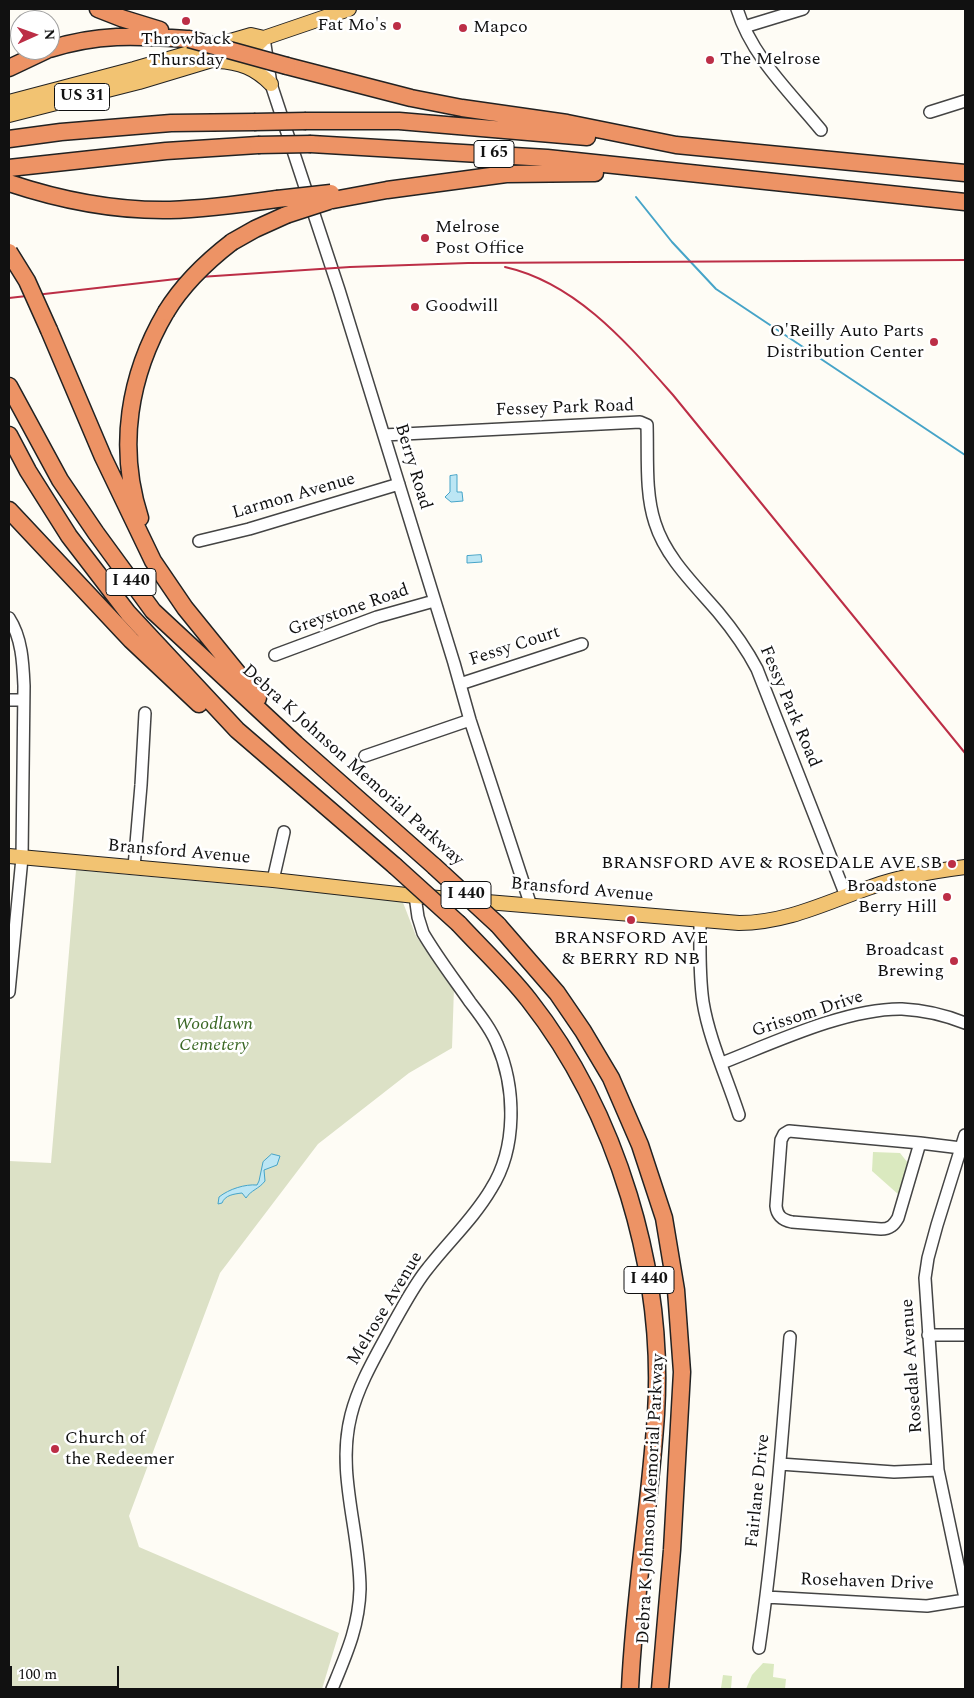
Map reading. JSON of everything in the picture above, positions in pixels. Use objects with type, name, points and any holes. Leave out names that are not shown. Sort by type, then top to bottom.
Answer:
[{"type":"highway","points":[[98,9],[131,22],[189,39],[411,98],[462,108],[567,123],[667,143]]},
{"type":"highway","points":[[60,47],[83,40],[119,36],[189,39]]},
{"type":"highway","points":[[9,68],[27,60]]},
{"type":"highway","name":"I 65","points":[[9,139],[61,132],[171,123],[399,120],[667,143],[965,173]]},
{"type":"highway","name":"I 65","points":[[9,168],[166,151],[258,145],[311,144],[547,158],[965,202]]},
{"type":"highway","points":[[9,183],[61,197],[124,208],[170,210],[277,199],[332,197],[506,174],[677,173]]},
{"type":"highway","points":[[165,577],[163,568],[146,534],[137,508],[130,476],[128,440],[130,406],[146,350],[166,312],[188,281],[210,259],[232,242],[255,229],[332,197]]},
{"type":"highway","points":[[9,252],[27,281],[132,519],[156,566],[185,608],[296,744]]},
{"type":"highway","name":"Debra K Johnson Memorial Parkway","points":[[9,386],[60,480],[153,611],[296,744],[498,925],[557,993],[583,1031],[611,1078],[640,1145],[664,1218],[676,1290],[682,1372],[672,1550],[660,1689]]},
{"type":"highway","name":"Debra K Johnson Memorial Parkway","points":[[9,435],[49,505],[106,587],[141,627],[237,730],[395,866],[459,924],[529,999],[560,1043],[586,1088],[615,1155],[628,1191],[643,1251],[654,1321],[656,1414],[638,1584],[630,1689]]},
{"type":"highway","points":[[9,510],[158,667],[216,718],[237,730]]},
{"type":"main road","name":"US 31","points":[[9,115],[139,82],[255,47],[264,38],[349,9]]},
{"type":"main road","name":"US 31","points":[[9,102],[117,74],[251,35],[264,38]]},
{"type":"main road","points":[[211,60],[242,64],[254,70],[271,84]]},
{"type":"main road","name":"Bransford Avenue","points":[[16,857],[273,880],[415,896],[739,924],[774,921],[874,886],[912,876],[965,867]]},
{"type":"street","points":[[738,9],[744,27],[763,60],[821,130]]},
{"type":"street","points":[[744,27],[803,9]]},
{"type":"street","name":"Berry Road","points":[[264,38],[271,84],[339,290],[470,720],[531,906]]},
{"type":"street","points":[[930,112],[965,101]]},
{"type":"street","name":"Fessey Park Road","points":[[384,435],[640,422],[648,425],[649,489],[655,524]]},
{"type":"street","name":"Larmon Avenue","points":[[199,541],[249,529],[399,484]]},
{"type":"street","name":"Fessy Park Road","points":[[655,524],[669,553],[731,628],[757,668],[846,896]]},
{"type":"street","name":"Greystone Road","points":[[275,655],[364,622],[434,601]]},
{"type":"street","points":[[9,618],[15,628],[21,651],[24,700],[9,992]]},
{"type":"street","name":"Fessy Court","points":[[460,684],[582,644]]},
{"type":"street","points":[[9,700],[24,700]]},
{"type":"street","points":[[134,867],[141,784],[144,713]]},
{"type":"street","points":[[365,756],[470,720]]},
{"type":"street","points":[[273,880],[284,832]]},
{"type":"street","name":"Melrose Avenue","points":[[332,1689],[354,1637],[360,1590],[358,1557],[347,1490],[346,1448],[355,1401],[374,1359],[422,1276],[466,1224],[491,1190],[504,1158],[509,1136],[509,1087],[497,1043],[485,1022],[422,933],[415,896]]},
{"type":"street","points":[[700,921],[700,971],[703,1003],[739,1115]]},
{"type":"street","name":"Grissom Drive","points":[[722,1063],[817,1027],[860,1014],[889,1010],[914,1010],[965,1023]]},
{"type":"street","points":[[920,1143],[898,1218],[890,1228],[792,1222],[783,1220],[778,1214],[776,1203],[781,1140],[786,1133],[796,1131],[920,1143],[961,1148]]},
{"type":"street","name":"Rosedale Avenue","points":[[965,1135],[927,1263],[925,1288],[938,1470],[965,1599]]},
{"type":"street","points":[[928,1335],[965,1335]]},
{"type":"street","name":"Fairlane Drive","points":[[759,1648],[780,1464],[790,1337]]},
{"type":"street","points":[[780,1464],[894,1472],[938,1470]]},
{"type":"street","name":"Rosehaven Drive","points":[[766,1597],[927,1606],[965,1599]]},
{"type":"green space","name":"Woodlawn Cemetery","points":[[76,870],[402,900],[416,936],[454,987],[452,1048],[409,1073],[318,1144],[220,1273],[129,1516],[139,1547],[339,1633],[322,1689],[9,1689],[9,1161],[51,1163]]},
{"type":"green space","points":[[873,1152],[900,1153],[908,1163],[899,1195],[872,1171]]},
{"type":"green space","points":[[763,1663],[774,1664],[773,1677],[786,1679],[785,1689],[746,1689],[752,1675]]},
{"type":"green space","points":[[723,1675],[732,1676],[731,1689],[721,1688]]},
{"type":"water","points":[[457,475],[457,492],[462,492],[463,501],[451,502],[445,497],[450,492],[450,476]]},
{"type":"water","points":[[481,555],[482,562],[467,563],[467,556]]},
{"type":"water","points":[[272,1154],[280,1156],[277,1165],[264,1170],[265,1181],[263,1184],[246,1198],[242,1193],[233,1194],[218,1204],[219,1197],[232,1189],[257,1185],[263,1162]]},
{"type":"waterway","points":[[636,197],[672,242],[716,289],[965,455]]},
{"type":"railway","points":[[9,298],[185,278],[350,267],[468,263],[965,260]]},
{"type":"railway","points":[[505,267],[531,275],[555,286],[598,317],[637,355],[673,395],[965,753]]},
{"type":"place","name":"Throwback Thursday","points":[[186,21]]},
{"type":"place","name":"Fat Mo's","points":[[397,26]]},
{"type":"place","name":"Mapco","points":[[463,28]]},
{"type":"place","name":"The Melrose","points":[[710,60]]},
{"type":"place","name":"Melrose Post Office","points":[[425,238]]},
{"type":"place","name":"Goodwill","points":[[415,307]]},
{"type":"place","name":"O'Reilly Auto Parts Distribution Center","points":[[934,342]]},
{"type":"place","name":"BRANSFORD AVE & ROSEDALE AVE SB","points":[[952,864]]},
{"type":"place","name":"Broadstone Berry Hill","points":[[947,897]]},
{"type":"place","name":"BRANSFORD AVE & BERRY RD NB","points":[[631,920]]},
{"type":"place","name":"Broadcast Brewing","points":[[954,961]]},
{"type":"place","name":"Church of the Redeemer","points":[[55,1449]]}]
